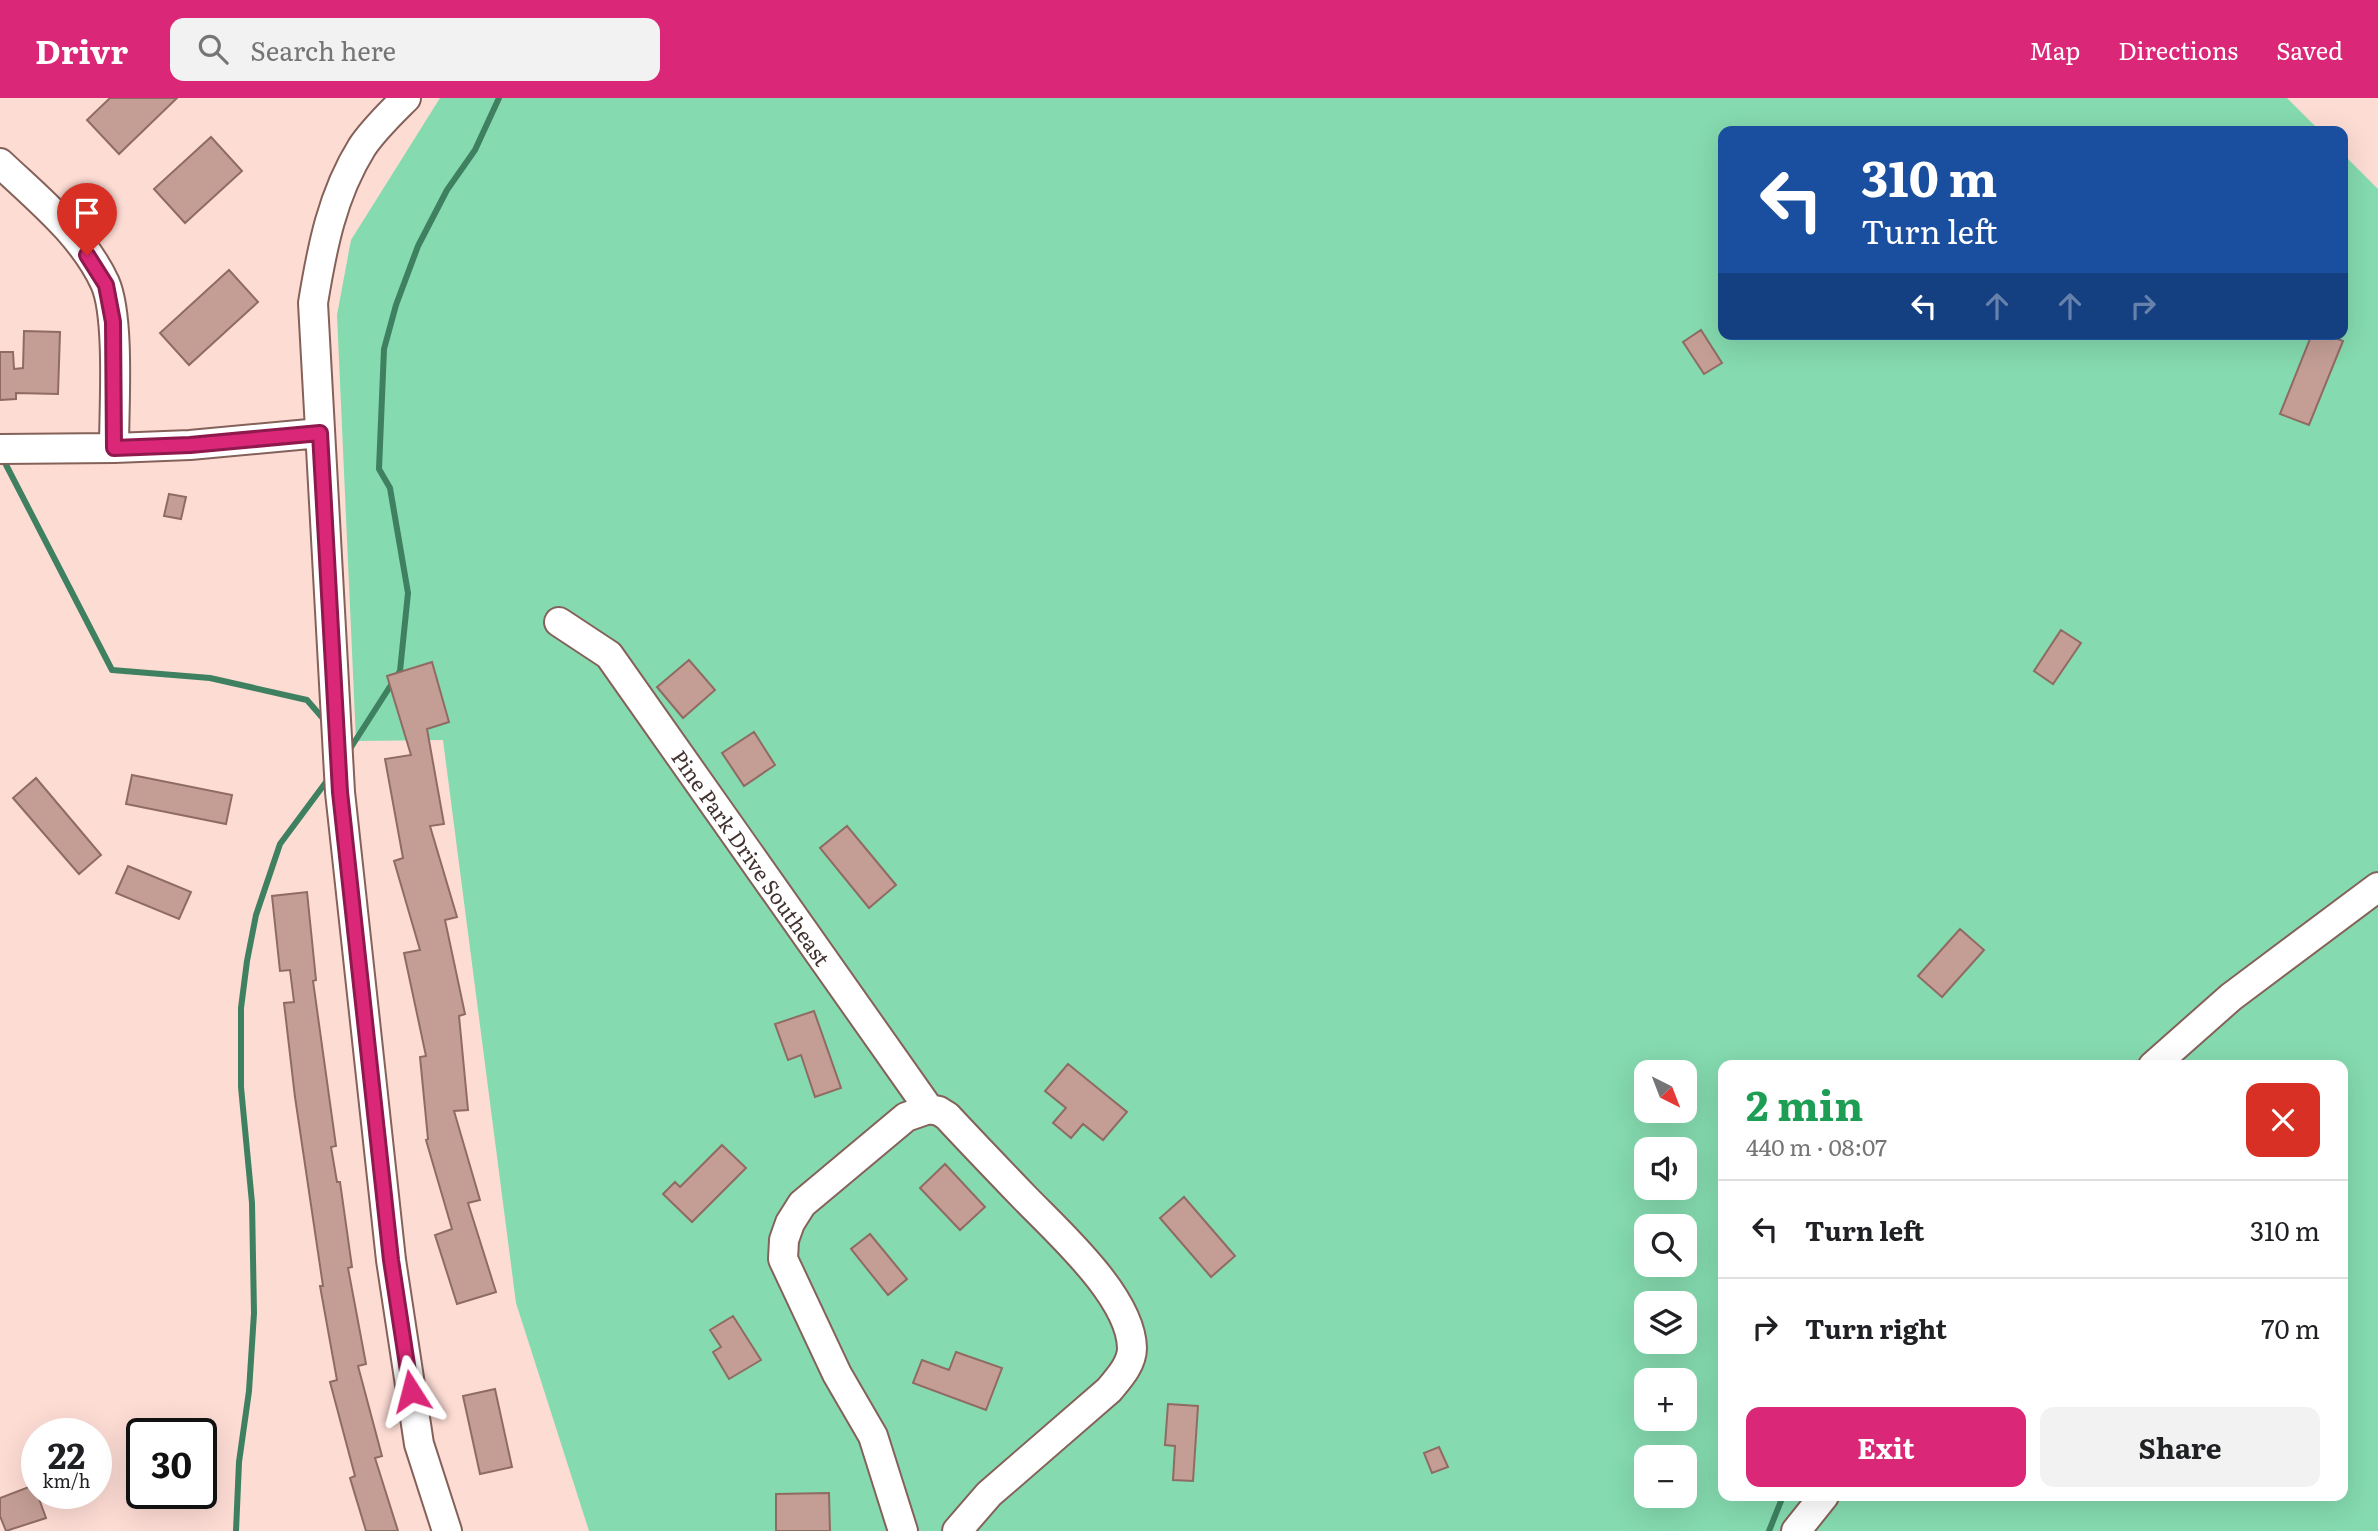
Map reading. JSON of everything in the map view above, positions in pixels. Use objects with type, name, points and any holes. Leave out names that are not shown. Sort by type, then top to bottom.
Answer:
[{"type":"street","points":[[406,98],[363,146],[343,183],[324,238],[313,303],[340,792],[389,1246],[419,1444],[447,1531]]},
{"type":"street","points":[[0,163],[60,218],[106,285],[113,322],[114,448]]},
{"type":"street","points":[[0,449],[190,445],[320,433]]},
{"type":"street","name":"Pine Park Drive Southeast","points":[[559,622],[609,655],[929,1109],[947,1116],[1087,1261],[1111,1295],[1129,1331],[1132,1351],[1125,1369],[1110,1390],[989,1494],[957,1531]]},
{"type":"street","points":[[2160,1060],[2231,997],[2378,887]]},
{"type":"street","points":[[903,1531],[873,1436],[837,1374],[783,1259],[784,1240],[790,1223],[802,1204],[906,1117],[929,1109]]},
{"type":"street","points":[[1796,1531],[1820,1501]]},
{"type":"green space","points":[[440,98],[2287,98],[2315,126],[1718,126],[1718,340],[2348,340],[2348,159],[2378,189],[2378,1531],[589,1531],[516,1303],[443,740],[356,741],[337,315],[351,240]]},
{"type":"building","points":[[110,98],[177,98],[119,154],[87,120]]},
{"type":"building","points":[[211,137],[242,171],[185,223],[154,189]]},
{"type":"building","points":[[229,270],[258,302],[189,365],[160,333]]},
{"type":"building","points":[[1701,330],[1722,363],[1704,374],[1683,342]]},
{"type":"building","points":[[24,331],[60,332],[58,394],[16,393],[16,399],[0,400],[0,352],[13,352],[14,369],[23,368]]},
{"type":"building","points":[[2310,340],[2343,341],[2309,425],[2280,414]]},
{"type":"building","points":[[169,494],[186,497],[181,519],[164,516]]},
{"type":"building","points":[[2061,630],[2081,643],[2053,684],[2034,671]]},
{"type":"building","points":[[689,660],[715,690],[683,718],[657,687]]},
{"type":"building","points":[[432,662],[449,722],[427,729],[444,824],[430,826],[457,917],[445,920],[465,1014],[459,1016],[468,1110],[454,1111],[480,1200],[468,1203],[496,1292],[457,1304],[435,1235],[452,1229],[426,1140],[420,1057],[426,1056],[404,953],[420,950],[394,861],[403,858],[385,759],[411,755],[387,676]]},
{"type":"building","points":[[754,732],[775,765],[744,786],[722,753]]},
{"type":"building","points":[[132,775],[232,795],[226,824],[126,804]]},
{"type":"building","points":[[36,778],[101,855],[79,874],[13,798]]},
{"type":"building","points":[[847,826],[896,885],[869,908],[820,848]]},
{"type":"building","points":[[128,866],[191,892],[179,919],[116,893]]},
{"type":"building","points":[[307,892],[316,980],[313,981],[336,1146],[331,1147],[337,1182],[340,1182],[352,1267],[348,1268],[366,1364],[358,1366],[382,1456],[375,1458],[398,1531],[366,1531],[350,1478],[355,1476],[330,1382],[337,1380],[320,1286],[323,1286],[284,1003],[294,1002],[290,970],[280,971],[272,896]]},
{"type":"building","points":[[1960,929],[1984,950],[1942,997],[1918,976]]},
{"type":"building","points":[[814,1011],[841,1088],[815,1097],[801,1055],[788,1060],[775,1024]]},
{"type":"building","points":[[1068,1064],[1127,1112],[1103,1140],[1083,1124],[1071,1138],[1053,1123],[1066,1108],[1045,1091]]},
{"type":"building","points":[[722,1145],[746,1168],[692,1222],[663,1194],[675,1182],[680,1187]]},
{"type":"building","points":[[945,1164],[985,1207],[960,1230],[920,1188]]},
{"type":"building","points":[[1184,1197],[1235,1256],[1211,1277],[1160,1218]]},
{"type":"building","points":[[870,1234],[907,1279],[888,1295],[851,1249]]},
{"type":"building","points":[[733,1316],[761,1360],[729,1379],[713,1352],[721,1347],[710,1330]]},
{"type":"building","points":[[956,1352],[1002,1368],[986,1410],[913,1383],[922,1360],[949,1370]]},
{"type":"building","points":[[495,1389],[512,1467],[480,1474],[463,1396]]},
{"type":"building","points":[[1168,1404],[1198,1406],[1193,1481],[1173,1480],[1175,1446],[1165,1445]]},
{"type":"building","points":[[1439,1447],[1448,1467],[1432,1473],[1424,1453]]},
{"type":"building","points":[[21,1490],[21,1509],[43,1509],[46,1518],[6,1531],[0,1516],[0,1498]]},
{"type":"building","points":[[829,1493],[830,1531],[776,1531],[776,1494]]},
{"type":"waterway","points":[[348,752],[400,671],[408,593],[390,488],[379,469],[384,349],[396,305],[418,246],[447,190],[475,150],[499,98]]},
{"type":"waterway","points":[[2,457],[112,670],[210,678],[307,700],[327,723]]},
{"type":"waterway","points":[[236,1531],[239,1462],[249,1391],[254,1313],[252,1203],[241,1087],[241,1008],[256,915],[280,844],[329,778]]},
{"type":"waterway","points":[[1769,1531],[1781,1501]]},
{"type":"route","points":[[87,255],[106,285],[113,322],[114,448],[190,445],[320,433],[340,792],[391,1260],[411,1391]]}]
